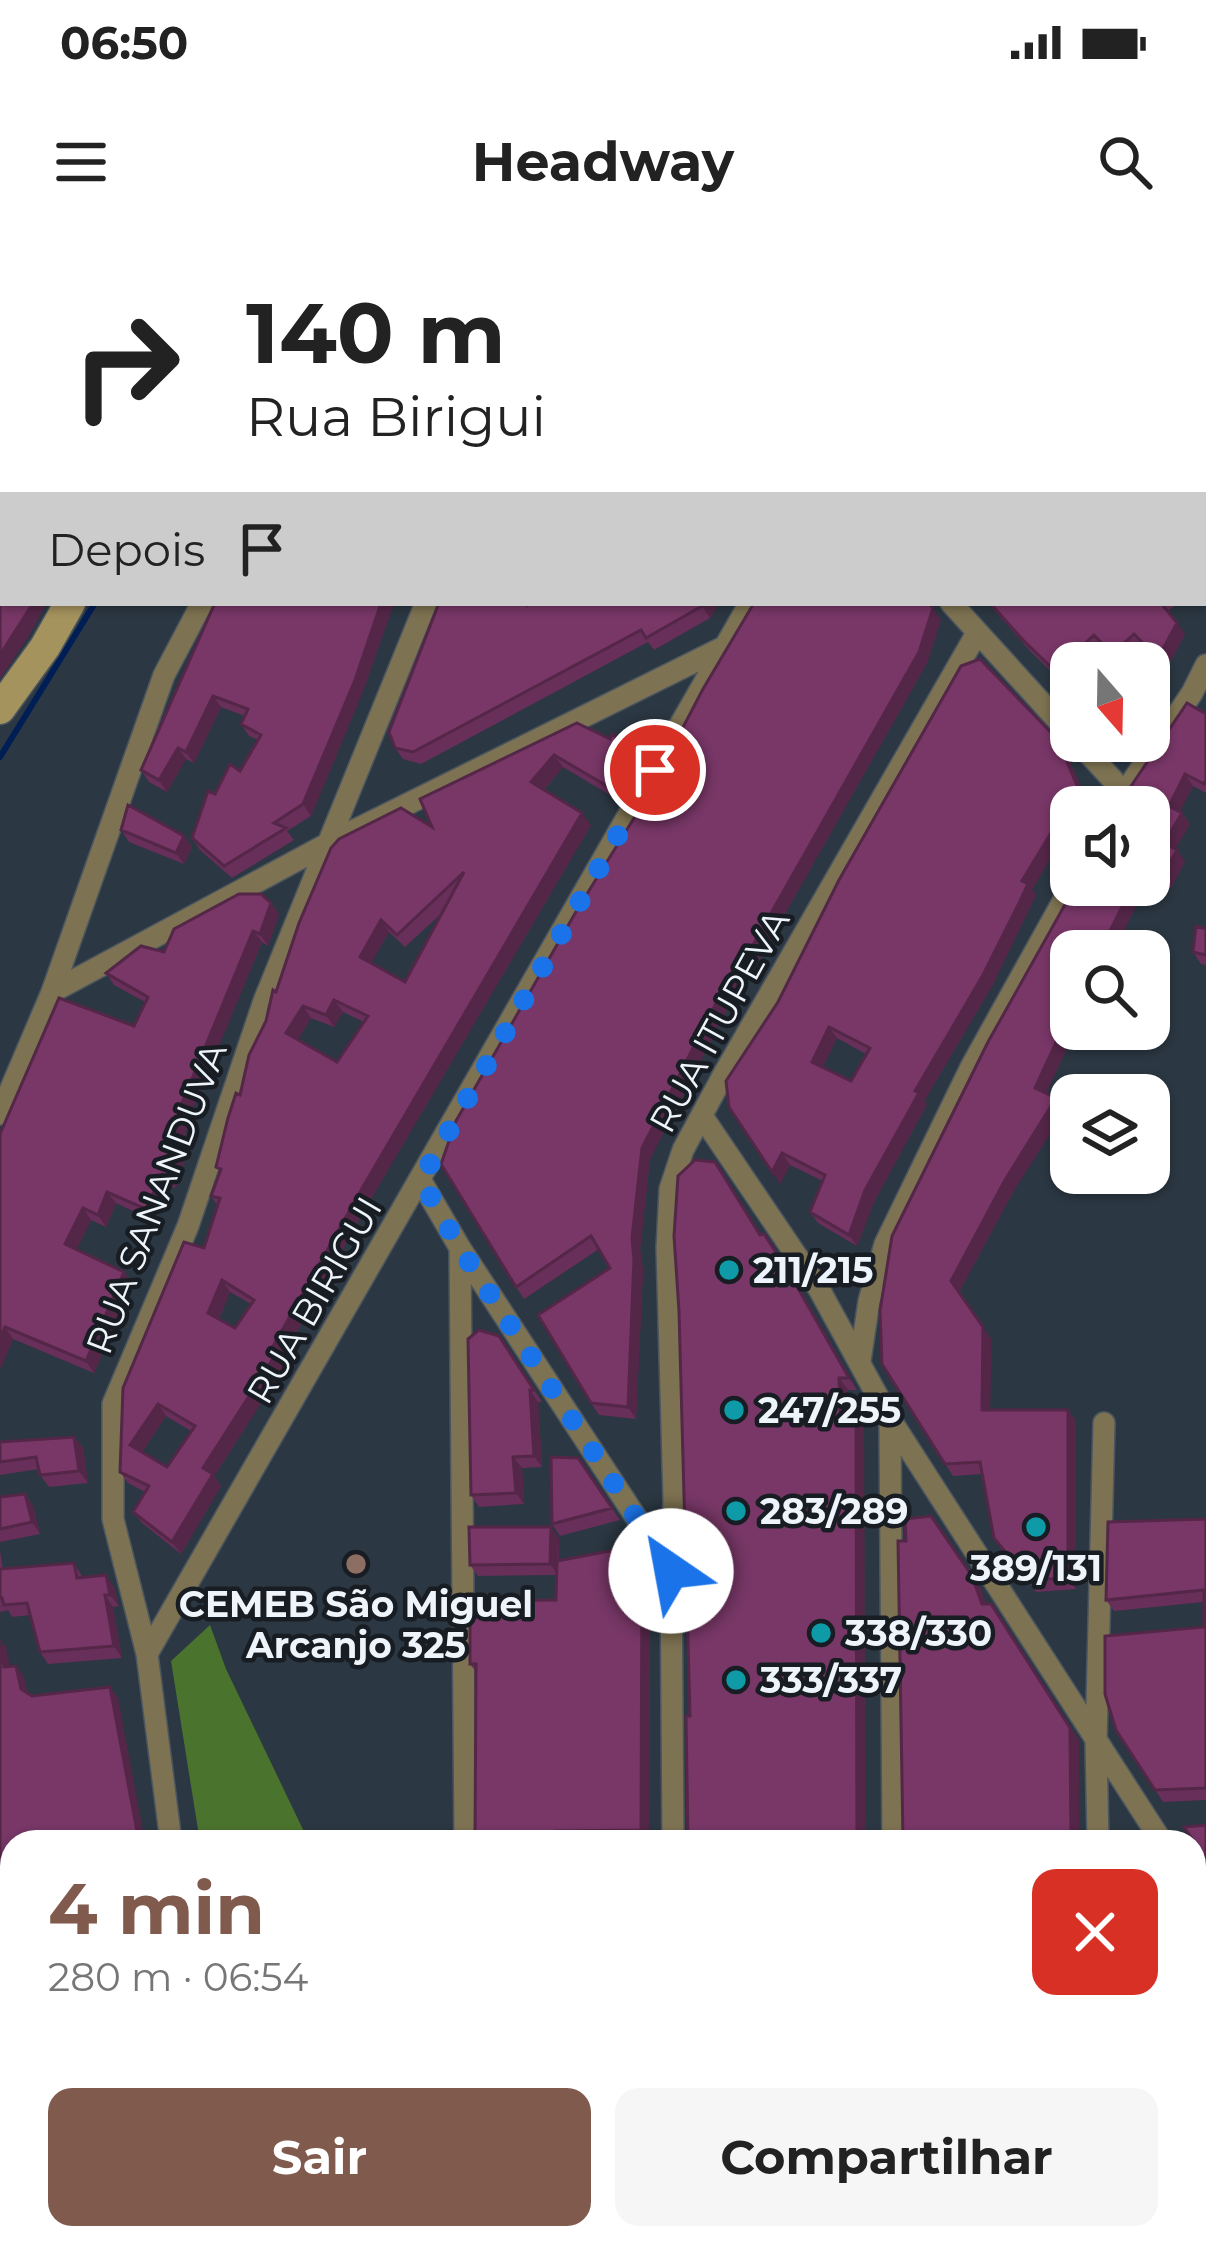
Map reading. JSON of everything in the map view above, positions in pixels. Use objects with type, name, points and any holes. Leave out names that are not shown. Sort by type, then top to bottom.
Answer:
[{"type":"street","points":[[0,709],[68,606]]},
{"type":"street","points":[[0,1114],[52,992],[164,675],[200,606]]},
{"type":"street","name":"RUA SANANDUVA","points":[[169,1830],[147,1654],[113,1519],[113,1403],[188,1226],[264,1001],[425,606]]},
{"type":"street","name":"RUA BIRIGUI","points":[[147,1654],[748,606]]},
{"type":"street","points":[[955,606],[1050,712]]},
{"type":"street","name":"RUA ITUPEVA","points":[[673,1830],[670,1189],[683,1150],[977,632]]},
{"type":"street","points":[[52,992],[329,843],[725,646]]},
{"type":"street","points":[[1129,786],[1206,665]]},
{"type":"street","points":[[1096,762],[1114,786]]},
{"type":"street","points":[[860,1361],[884,1244],[962,1085],[1060,906]]},
{"type":"street","points":[[702,1116],[819,1289],[890,1419],[1154,1830]]},
{"type":"street","points":[[421,1180],[460,1248],[671,1571]]},
{"type":"street","points":[[460,1248],[465,1830]]},
{"type":"street","points":[[890,1419],[893,1830]]},
{"type":"street","points":[[1098,1830],[1104,1423]]},
{"type":"green space","points":[[210,1625],[226,1669],[303,1830],[198,1830],[171,1661]]},
{"type":"building","points":[[0,606],[31,606],[0,655]]},
{"type":"building","points":[[214,606],[380,606],[303,804],[274,823],[286,828],[224,866],[192,838],[208,791],[215,794],[230,764],[240,771],[261,735],[241,724],[248,709],[213,696],[186,752],[178,748],[159,780],[141,770]]},
{"type":"building","points":[[438,606],[702,606],[646,638],[641,630],[413,752],[395,748],[389,732]]},
{"type":"building","points":[[752,606],[933,608],[919,652],[736,975],[732,972],[642,1148],[632,1238],[628,1407],[591,1403],[538,1315],[610,1268],[591,1236],[516,1287],[441,1164],[456,1121],[644,802]]},
{"type":"building","points":[[993,606],[1163,606],[1177,623],[1167,642],[1142,642],[1134,634],[1125,642],[1101,642],[1094,635],[1086,642],[1050,642],[1050,666]]},
{"type":"building","points":[[980,659],[1050,732],[1050,762],[1067,762],[1077,786],[1050,786],[1050,834],[1022,881],[1028,884],[983,975],[915,1091],[919,1093],[865,1190],[849,1235],[810,1212],[825,1175],[782,1153],[772,1172],[729,1107],[726,1081],[778,1002],[839,880],[961,666]],"holes":[[[829,1027],[870,1048],[851,1081],[812,1062]]]},
{"type":"building","points":[[1187,703],[1206,714],[1206,780],[1204,784],[1185,774],[1170,804],[1170,786],[1131,786],[1147,762],[1170,762],[1170,728]]},
{"type":"building","points":[[577,723],[610,739],[612,734],[628,745],[607,786],[554,755],[531,782],[582,813],[364,1185],[271,1350],[276,1354],[203,1468],[213,1474],[172,1542],[133,1512],[149,1486],[120,1472],[123,1388],[184,1242],[204,1248],[220,1198],[211,1196],[221,1169],[216,1167],[228,1118],[331,848],[339,839],[401,808],[432,827],[420,799]],"holes":[[[464,872],[405,982],[360,957],[381,920],[397,935]],[[334,1000],[368,1016],[337,1062],[286,1033],[303,1006],[326,1015]],[[222,1280],[254,1300],[235,1328],[208,1313]],[[158,1404],[195,1426],[167,1467],[130,1445]]]},
{"type":"building","points":[[128,805],[184,836],[176,853],[121,830]]},
{"type":"building","points":[[1170,807],[1182,813],[1170,833]]},
{"type":"building","points":[[239,894],[261,894],[271,903],[260,934],[253,931],[180,1108],[176,1137],[180,1138],[168,1177],[162,1174],[146,1209],[107,1192],[98,1215],[83,1208],[65,1244],[124,1272],[86,1361],[5,1327],[0,1338],[0,1134],[59,998],[134,1026],[148,997],[106,973],[141,946],[164,952],[174,929]]},
{"type":"building","points":[[1064,906],[1122,906],[1110,930],[1051,930]]},
{"type":"building","points":[[1196,926],[1206,929],[1206,955],[1193,952]]},
{"type":"building","points":[[1050,931],[1053,1050],[1035,1088],[1050,1095],[1050,1108],[951,1281],[983,1327],[982,1410],[1068,1410],[1068,1578],[1028,1580],[994,1538],[980,1462],[945,1464],[882,1364],[880,1311],[892,1236],[988,1042]]},
{"type":"building","points":[[695,1160],[715,1162],[787,1269],[849,1378],[839,1378],[840,1412],[856,1412],[857,1830],[688,1830],[686,1716],[690,1716],[674,1236],[678,1176]]},
{"type":"building","points":[[479,1330],[499,1336],[534,1390],[530,1390],[534,1456],[513,1457],[516,1493],[471,1495],[468,1339]]},
{"type":"building","points":[[74,1437],[79,1471],[40,1475],[36,1457],[0,1462],[0,1442]]},
{"type":"building","points":[[551,1457],[578,1458],[612,1508],[552,1524]]},
{"type":"building","points":[[25,1494],[32,1522],[0,1529],[0,1497]]},
{"type":"building","points":[[931,1516],[972,1576],[982,1604],[991,1604],[1070,1728],[1071,1830],[903,1830],[898,1541],[906,1541],[905,1519]]},
{"type":"building","points":[[1206,1519],[1206,1788],[1155,1790],[1116,1730],[1105,1694],[1105,1636],[1204,1627],[1204,1590],[1106,1600],[1108,1522]]},
{"type":"building","points":[[469,1527],[551,1527],[550,1564],[470,1565]]},
{"type":"building","points":[[636,1546],[642,1573],[641,1830],[475,1830],[476,1664],[470,1664],[470,1601],[556,1600],[557,1561]]},
{"type":"building","points":[[74,1563],[77,1578],[106,1575],[114,1646],[40,1652],[27,1603],[4,1605],[0,1598],[0,1569]]},
{"type":"building","points":[[0,1646],[4,1667],[16,1666],[21,1689],[32,1696],[110,1687],[137,1830],[0,1830]]},
{"type":"waterway","points":[[0,757],[93,606]]},
{"type":"place","name":"211/215","points":[[729,1270]]},
{"type":"place","name":"247/255","points":[[734,1410]]},
{"type":"place","name":"283/289","points":[[736,1511]]},
{"type":"place","name":"389/131","points":[[1036,1527]]},
{"type":"place","name":"CEMEB São Miguel Arcanjo 325","points":[[356,1564]]},
{"type":"place","name":"338/330","points":[[821,1633]]},
{"type":"place","name":"333/337","points":[[736,1680]]},
{"type":"route","points":[[655,770],[421,1180],[460,1248],[671,1571]]}]
